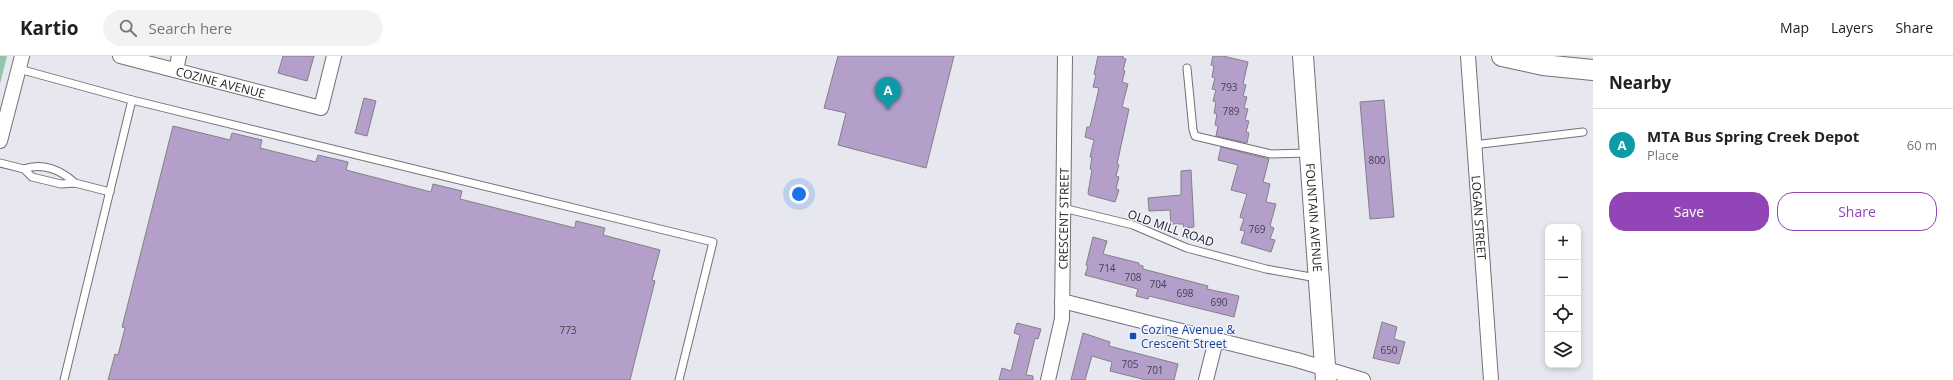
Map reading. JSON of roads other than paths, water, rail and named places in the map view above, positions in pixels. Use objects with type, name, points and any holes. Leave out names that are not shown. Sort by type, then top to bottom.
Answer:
[{"type":"main road","name":"FOUNTAIN AVENUE","points":[[1303,56],[1326,374]]},
{"type":"main road","points":[[1502,56],[1550,66],[1593,70]]},
{"type":"street","name":"COZINE AVENUE","points":[[120,56],[321,108],[334,56]]},
{"type":"street","points":[[176,70],[179,56]]},
{"type":"street","name":"CRESCENT STREET","points":[[1048,380],[1062,319],[1065,56]]},
{"type":"street","name":"LOGAN STREET","points":[[1468,56],[1473,146],[1491,380]]},
{"type":"street","points":[[0,141],[20,62]]},
{"type":"street","points":[[1062,301],[1216,340],[1326,374],[1363,380]]},
{"type":"street","points":[[1206,380],[1216,340]]},
{"type":"lane","points":[[20,62],[132,100],[713,242],[679,380]]},
{"type":"lane","points":[[1187,68],[1193,130],[1195,136],[1271,154],[1310,153]]},
{"type":"lane","points":[[64,380],[132,100]]},
{"type":"lane","points":[[1473,146],[1583,132]]},
{"type":"lane","points":[[0,163],[24,169],[32,177],[61,184],[75,183],[110,192]]},
{"type":"lane","points":[[24,169],[35,165],[64,173],[75,183]]},
{"type":"lane","name":"OLD MILL ROAD","points":[[1063,208],[1133,225],[1186,248],[1266,269],[1318,278]]},
{"type":"place","name":"MTA Bus Spring Creek Depot","points":[[888,110]]},
{"type":"place","name":"Cozine Avenue & Crescent Street","points":[[1133,336]]}]
